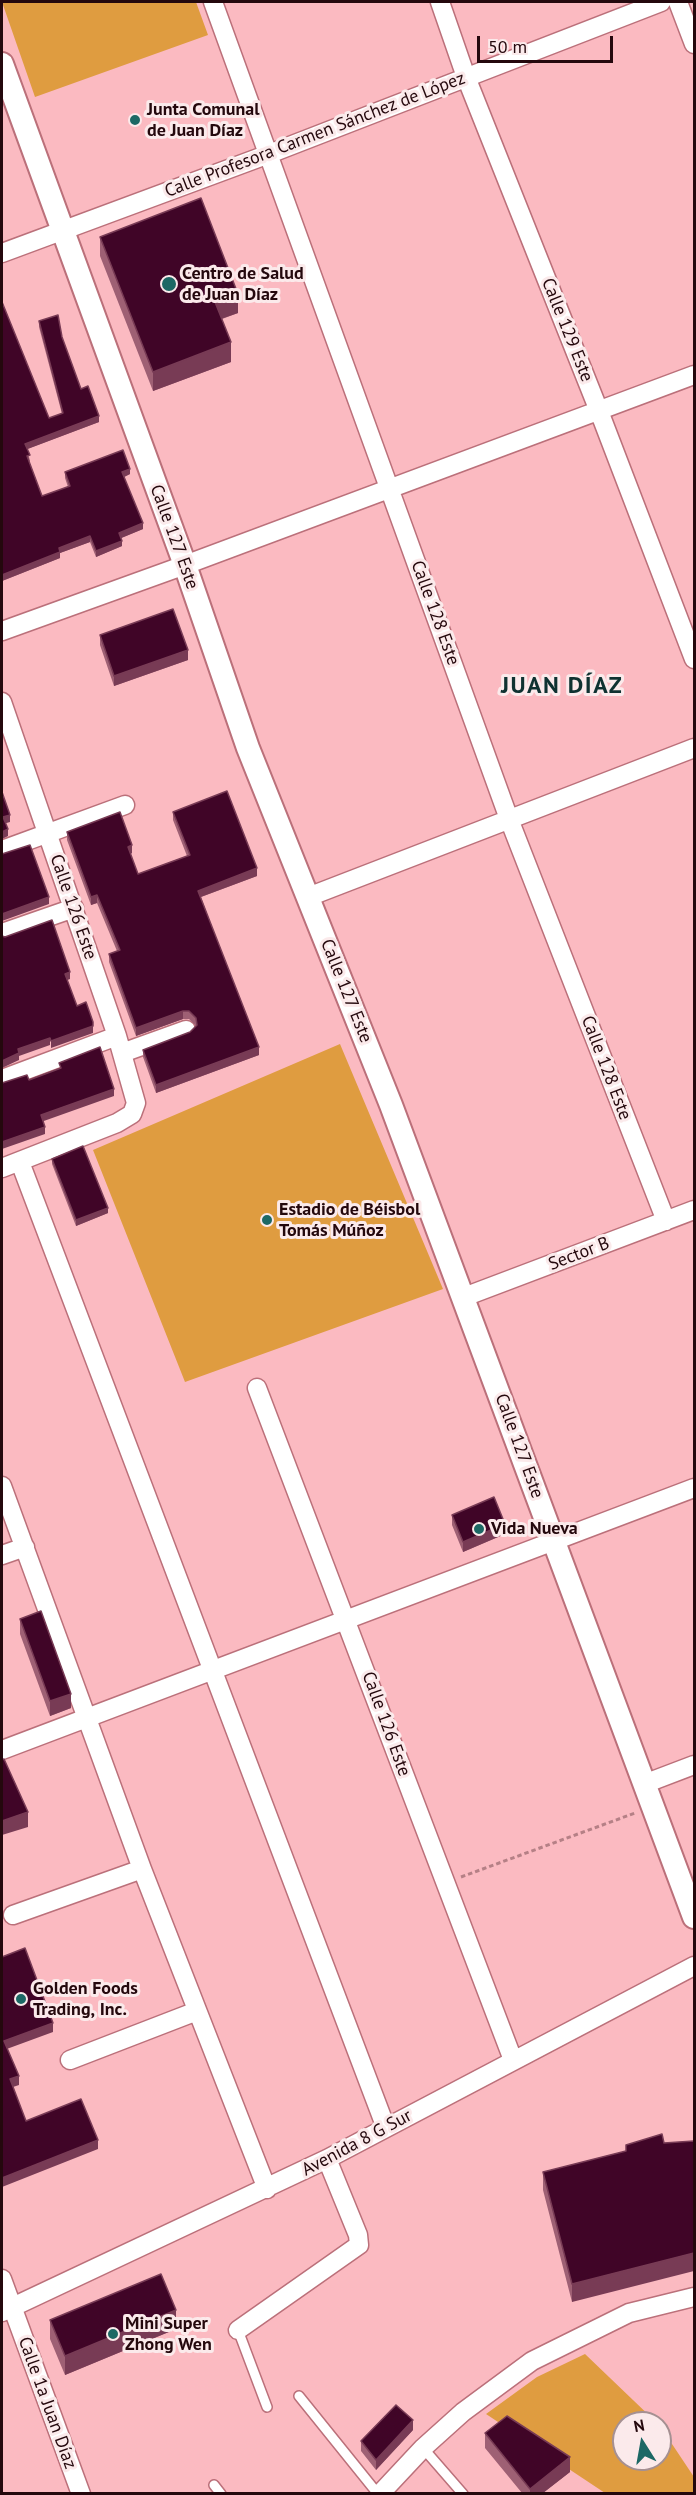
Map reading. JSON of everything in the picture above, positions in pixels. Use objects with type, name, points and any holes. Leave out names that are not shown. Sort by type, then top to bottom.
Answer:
[{"type":"street","name":"Calle 128 Este","points":[[213,2],[509,819],[666,1221]]},
{"type":"street","name":"Calle 129 Este","points":[[440,2],[466,77],[599,411],[694,659]]},
{"type":"street","name":"Calle Profesora Carmen Sánchez de López","points":[[2,253],[268,154],[661,2]]},
{"type":"street","points":[[686,10],[694,44]]},
{"type":"street","name":"Calle 127 Este","points":[[2,64],[185,565],[249,748],[392,1105],[694,1917]]},
{"type":"street","points":[[2,631],[694,375]]},
{"type":"street","name":"Calle 126 Este","points":[[2,702],[74,908],[136,1103],[132,1114],[117,1123],[20,1162]]},
{"type":"street","points":[[308,897],[694,748]]},
{"type":"street","points":[[2,850],[125,805]]},
{"type":"street","points":[[2,933],[74,908]]},
{"type":"street","points":[[2,1079],[119,1045],[186,1030]]},
{"type":"street","points":[[2,1168],[20,1162],[386,2128]]},
{"type":"street","name":"Sector B","points":[[464,1298],[694,1210]]},
{"type":"street","name":"Calle 126 Este","points":[[257,1388],[513,2060]]},
{"type":"street","points":[[2,1486],[142,1869],[267,2189]]},
{"type":"street","points":[[2,1750],[213,1668],[694,1488]]},
{"type":"street","points":[[2,1555],[25,1546]]},
{"type":"street","points":[[645,1784],[694,1765]]},
{"type":"street","points":[[13,1915],[142,1869]]},
{"type":"street","name":"Avenida 8 G Sur","points":[[7,2310],[327,2159],[694,1966]]},
{"type":"street","points":[[70,2060],[197,2011]]},
{"type":"street","points":[[238,2330],[359,2245],[358,2235],[327,2159]]},
{"type":"street","name":"Calle 1a Juan Díaz","points":[[2,2279],[7,2310],[81,2493]]},
{"type":"street","points":[[379,2493],[423,2448],[463,2412],[532,2361],[629,2313],[694,2297]]},
{"type":"lane","points":[[238,2330],[267,2407]]},
{"type":"lane","points":[[299,2396],[379,2493]]},
{"type":"lane","points":[[423,2448],[463,2493]]},
{"type":"lane","points":[[214,2485],[221,2493]]},
{"type":"path","points":[[445,1883],[653,1806]]},
{"type":"shaded area","points":[[2,2],[196,2],[208,35],[35,97]]},
{"type":"shaded area","name":"Estadio de Béisbol Tomás Múñoz","points":[[340,1044],[443,1289],[185,1382],[93,1150]]},
{"type":"shaded area","points":[[585,2354],[644,2411],[612,2411],[612,2471],[672,2471],[672,2444],[694,2477],[694,2493],[605,2493],[486,2414],[537,2377]]},
{"type":"building","name":"Centro de Salud de Juan Díaz","points":[[201,198],[238,294],[215,302],[231,342],[153,372],[100,237]]},
{"type":"building","points":[[2,302],[49,418],[63,413],[39,321],[58,315],[62,337],[81,389],[88,386],[99,416],[25,444],[30,455],[27,456],[42,496],[70,486],[65,472],[123,450],[130,469],[122,472],[143,523],[119,533],[122,541],[96,551],[90,536],[59,548],[60,552],[2,575]]},
{"type":"building","points":[[173,609],[188,650],[114,676],[100,635]]},
{"type":"building","points":[[227,791],[257,868],[198,891],[259,1047],[156,1085],[143,1050],[190,1032],[197,1025],[196,1018],[189,1011],[183,1011],[136,1028],[109,954],[120,950],[97,895],[91,897],[67,832],[120,812],[132,845],[128,847],[138,874],[190,855],[173,812]]},
{"type":"building","points":[[2,792],[10,815],[3,817],[8,829],[2,832]]},
{"type":"building","points":[[30,845],[49,897],[2,914],[2,854]]},
{"type":"building","points":[[52,920],[70,972],[65,974],[77,1006],[86,1002],[93,1026],[51,1041],[50,1038],[18,1049],[19,1053],[2,1061],[2,936],[5,937]]},
{"type":"building","points":[[100,1047],[114,1089],[41,1115],[45,1127],[2,1142],[2,1083],[27,1075],[29,1080],[61,1068],[59,1063]]},
{"type":"building","points":[[83,1146],[108,1208],[76,1220],[52,1159]]},
{"type":"building","name":"Vida Nueva","points":[[494,1497],[505,1524],[463,1542],[452,1515]]},
{"type":"building","points":[[41,1611],[71,1694],[50,1701],[20,1619]]},
{"type":"building","points":[[4,1759],[28,1812],[2,1821],[2,1760]]},
{"type":"building","points":[[25,1948],[53,2023],[4,2041],[19,2076],[10,2079],[26,2121],[81,2099],[98,2140],[2,2178],[2,1957]]},
{"type":"building","points":[[662,2134],[664,2143],[694,2141],[694,2253],[572,2284],[543,2172],[626,2151],[626,2145]]},
{"type":"building","points":[[161,2274],[176,2310],[65,2356],[50,2320]]},
{"type":"building","points":[[396,2405],[413,2420],[376,2460],[361,2441]]},
{"type":"building","points":[[507,2416],[570,2457],[530,2489],[485,2433]]},
{"type":"place","name":"Junta Comunal de Juan Díaz","points":[[135,120]]},
{"type":"place","name":"Centro de Salud de Juan Díaz","points":[[169,284]]},
{"type":"place","name":"Estadio de Béisbol Tomás Múñoz","points":[[267,1220]]},
{"type":"place","name":"Vida Nueva","points":[[479,1529]]},
{"type":"place","name":"Golden Foods Trading, Inc.","points":[[21,1999]]},
{"type":"place","name":"Mini Super Zhong Wen","points":[[113,2334]]},
{"type":"district","name":"JUAN DÍAZ","points":[[562,686]]}]
